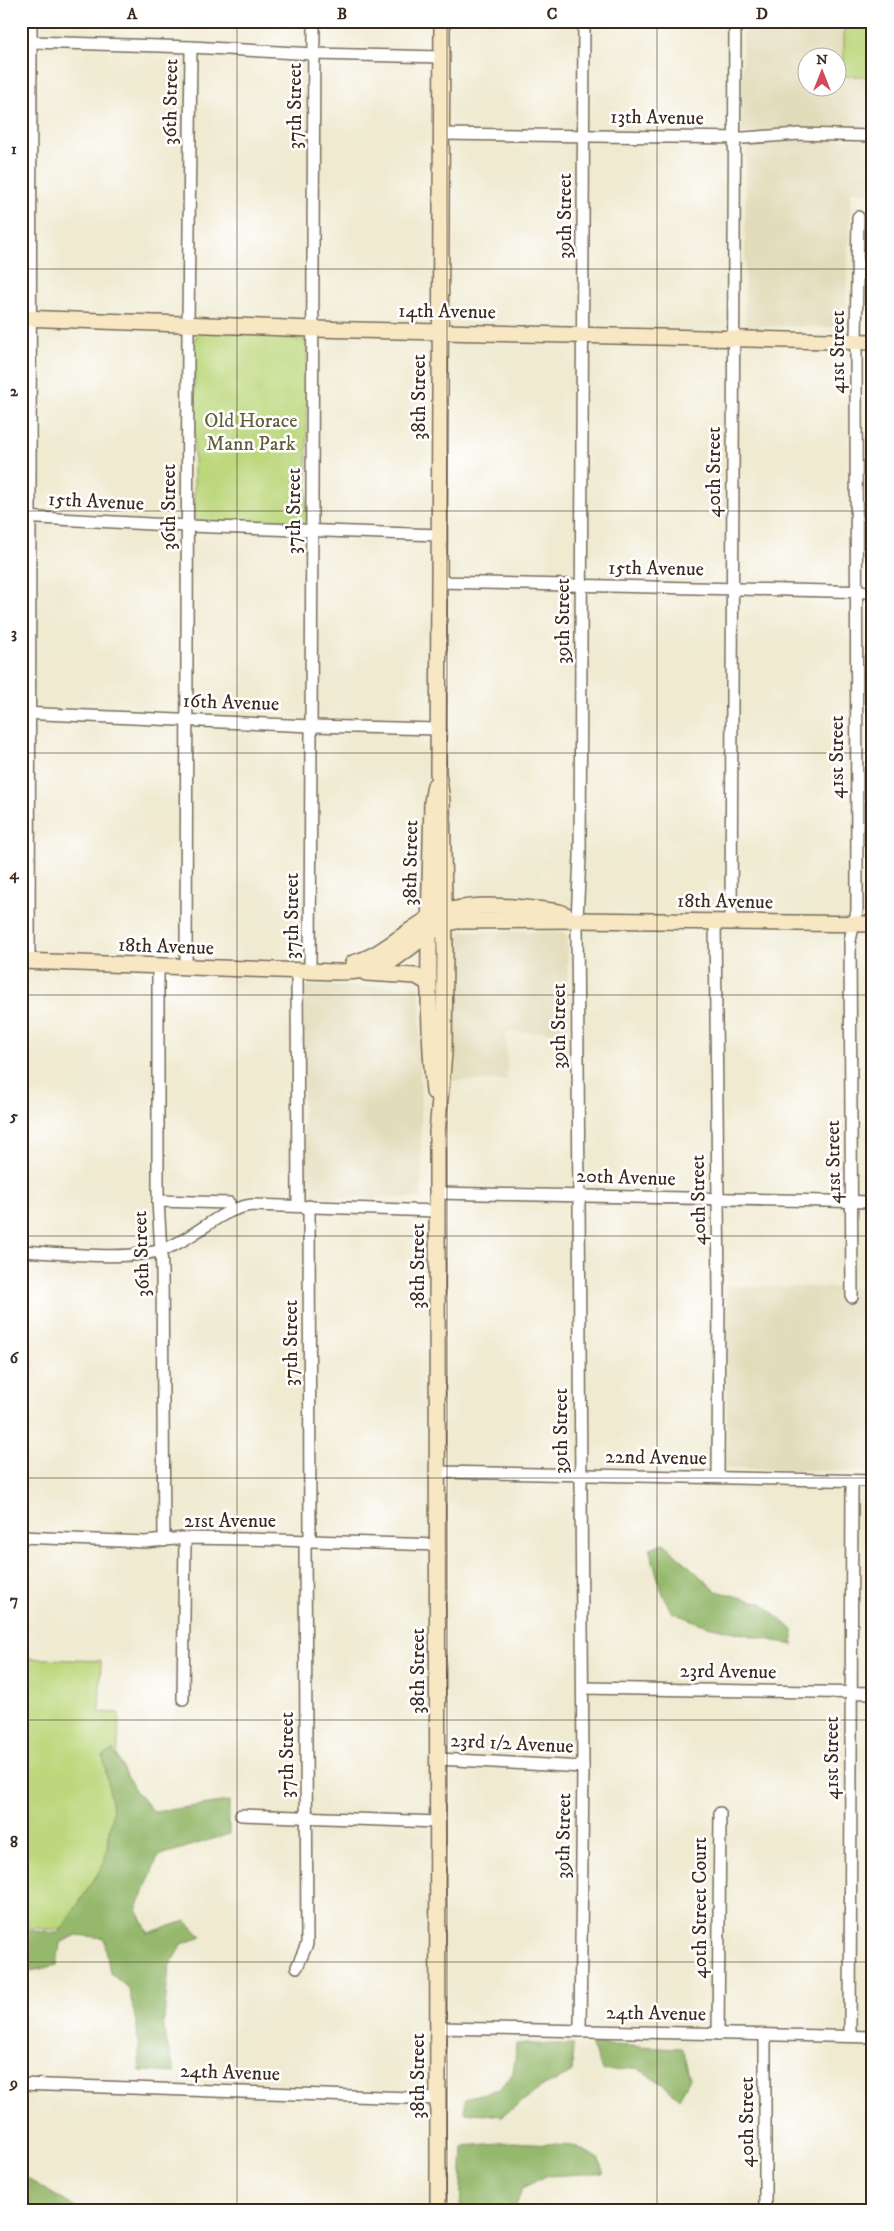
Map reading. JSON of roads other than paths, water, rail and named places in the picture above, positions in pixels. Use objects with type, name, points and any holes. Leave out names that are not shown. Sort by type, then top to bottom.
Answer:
[{"type":"street","points":[[25,961],[26,318],[31,21]]},
{"type":"street","name":"37th Street","points":[[297,1967],[307,1944],[308,1541],[303,1206],[304,971],[314,530],[314,21]]},
{"type":"street","name":"38th Street","points":[[438,2210],[438,1133],[444,1053],[445,918],[442,801],[438,773],[442,21]]},
{"type":"street","name":"39th Street","points":[[580,2032],[583,1688],[577,920],[580,857],[584,21]]},
{"type":"street","name":"40th Street","points":[[731,923],[735,21]]},
{"type":"street","points":[[32,42],[191,47],[314,54],[442,56]]},
{"type":"street","name":"36th Street","points":[[186,967],[191,47]]},
{"type":"street","name":"13th Avenue","points":[[441,134],[734,138],[799,134],[873,136]]},
{"type":"street","name":"41st Street","points":[[852,1297],[853,1202],[850,940],[857,911],[856,341],[858,217]]},
{"type":"street","name":"14th Avenue","points":[[26,318],[313,329],[873,342]]},
{"type":"street","name":"15th Avenue","points":[[26,517],[188,526],[439,535]]},
{"type":"street","name":"15th Avenue","points":[[438,582],[873,592]]},
{"type":"street","name":"16th Avenue","points":[[26,714],[311,726],[438,729]]},
{"type":"street","name":"38th Street","points":[[438,773],[432,802],[429,925],[429,1038],[438,1133]]},
{"type":"street","name":"18th Avenue","points":[[304,971],[352,964],[378,954],[429,925],[466,908],[528,908],[559,912],[577,920],[873,924]]},
{"type":"street","name":"40th Street","points":[[716,922],[718,1478]]},
{"type":"street","name":"18th Avenue","points":[[25,961],[357,972],[385,964],[429,925]]},
{"type":"street","name":"36th Street","points":[[158,966],[158,1201],[162,1250],[164,1541]]},
{"type":"street","points":[[357,972],[416,976],[426,982],[429,989]]},
{"type":"street","name":"20th Avenue","points":[[438,1193],[873,1202]]},
{"type":"street","points":[[158,1201],[230,1202]]},
{"type":"street","points":[[21,1251],[138,1255],[162,1250],[239,1207],[265,1204],[438,1211]]},
{"type":"street","name":"22nd Avenue","points":[[438,1472],[873,1481]]},
{"type":"street","name":"41st Street","points":[[850,2036],[852,1480]]},
{"type":"street","name":"21st Avenue","points":[[21,1537],[164,1541],[185,1538],[438,1546]]},
{"type":"street","points":[[183,1699],[185,1538]]},
{"type":"street","name":"23rd Avenue","points":[[583,1688],[873,1693]]},
{"type":"street","name":"23rd 1/2 Avenue","points":[[438,1759],[583,1767]]},
{"type":"street","name":"40th Street Court","points":[[718,2034],[720,1813]]},
{"type":"street","points":[[241,1815],[438,1822]]},
{"type":"street","name":"24th Avenue","points":[[438,2028],[873,2037]]},
{"type":"street","name":"40th Street","points":[[765,2035],[765,2210]]},
{"type":"street","name":"24th Avenue","points":[[21,2084],[438,2099]]},
{"type":"park label","name":"Old Horace Mann Park","points":[[251,432]]}]
